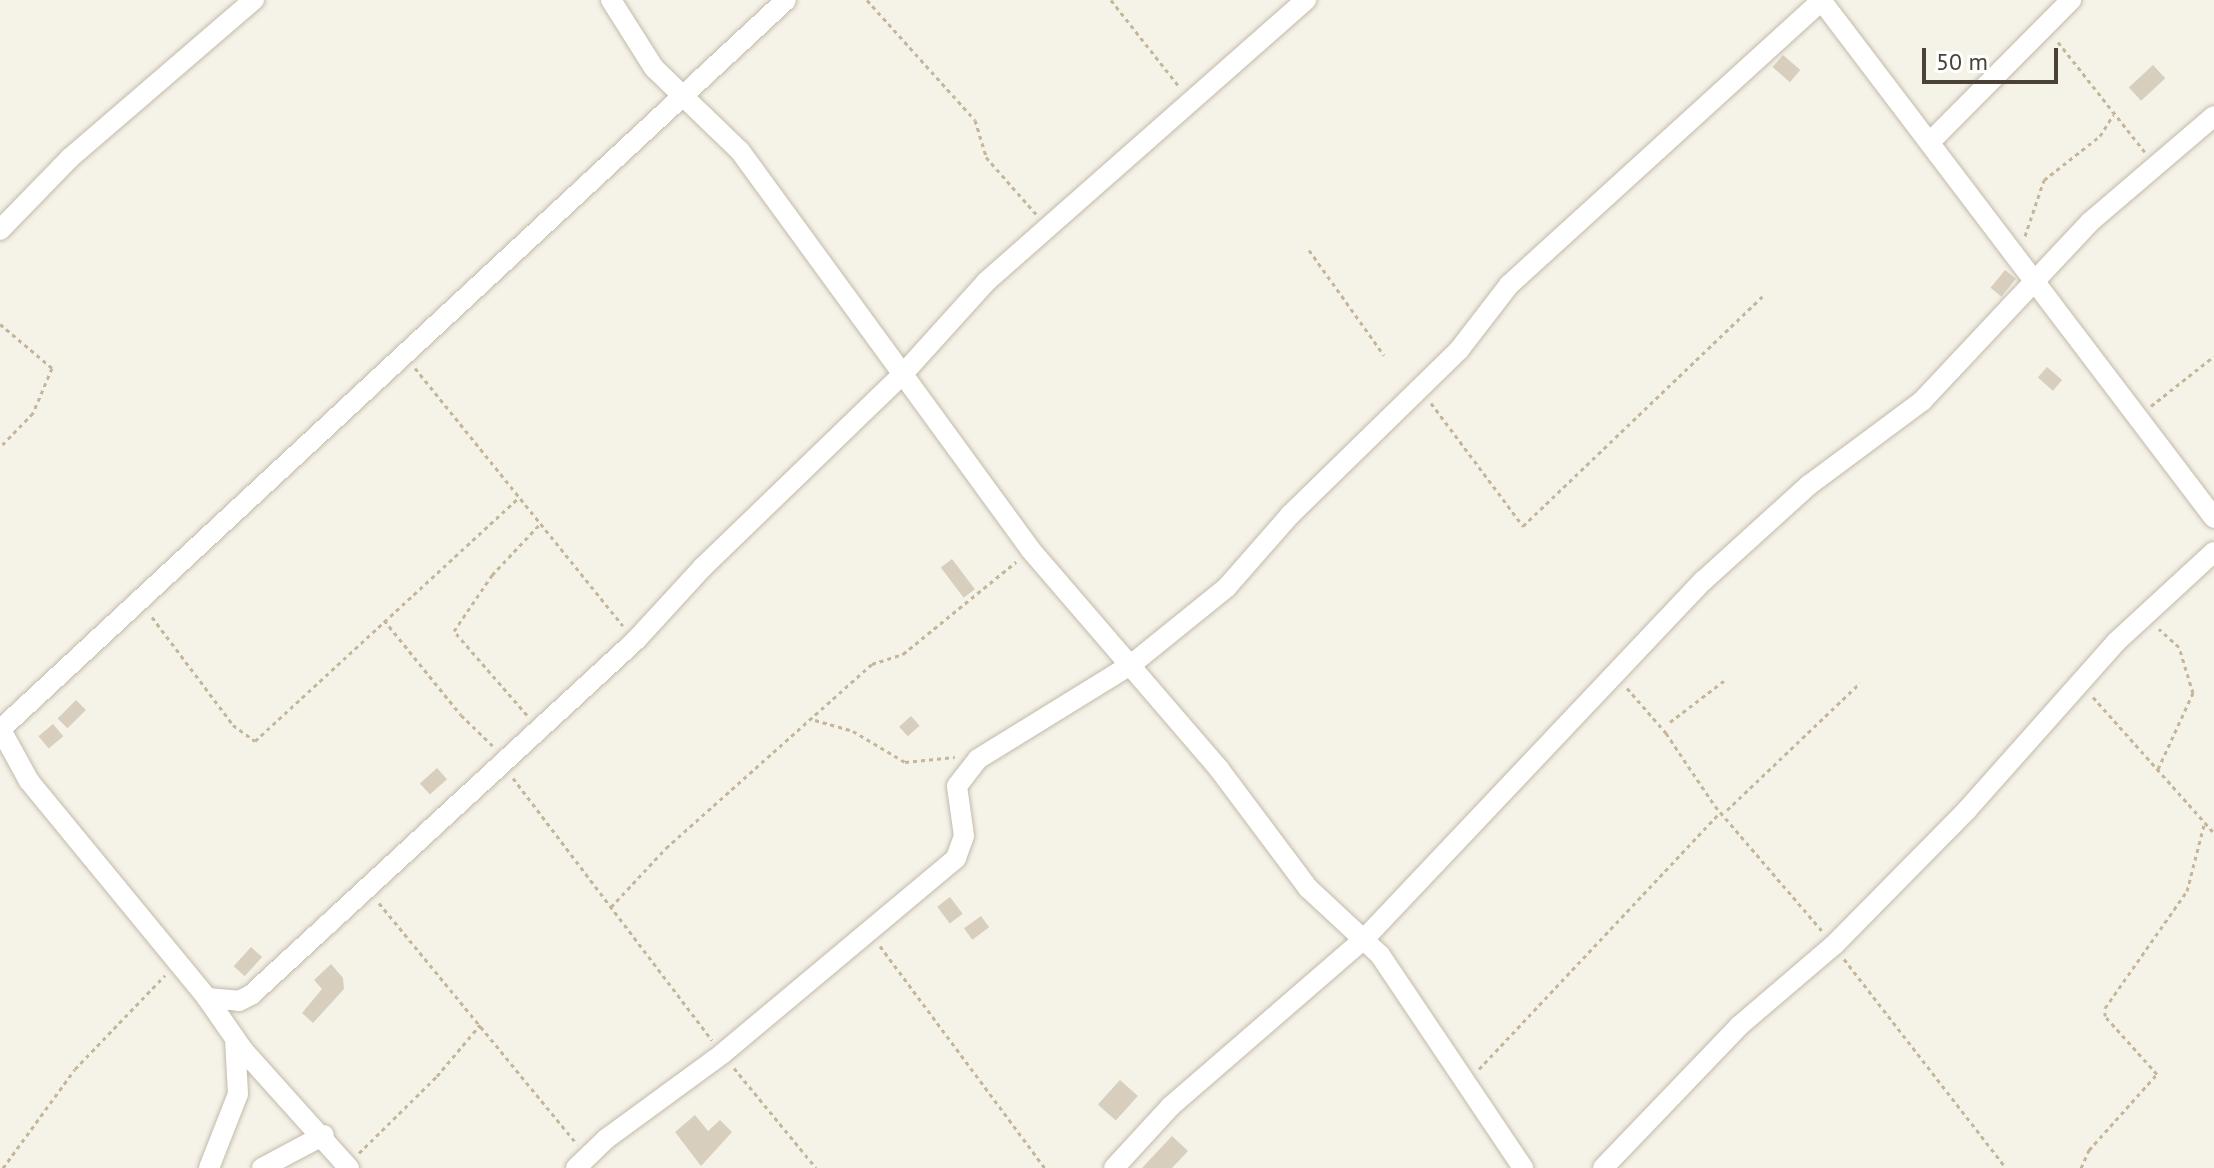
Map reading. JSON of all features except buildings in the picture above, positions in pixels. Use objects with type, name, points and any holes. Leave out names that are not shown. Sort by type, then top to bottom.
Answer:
[{"type":"street","points":[[0,230],[70,158],[254,0]]},
{"type":"street","points":[[611,0],[654,68],[683,100],[740,151],[1030,549],[1132,664],[1278,844],[1308,888],[1365,938],[1523,1168]]},
{"type":"street","points":[[348,1167],[324,1135],[235,1038],[183,968],[8,761],[0,728],[683,100],[786,0]]},
{"type":"street","points":[[209,1168],[238,1094],[235,1038],[239,1001],[636,640],[703,567],[902,375],[986,282],[1306,0]]},
{"type":"street","points":[[583,1161],[722,1054],[960,853],[964,836],[957,786],[978,759],[1132,664],[1242,572],[1290,515],[1459,350],[1509,285],[1821,0],[1931,141],[2135,418],[2214,518]]},
{"type":"street","points":[[1931,141],[2071,0]]},
{"type":"street","points":[[1114,1168],[1171,1106],[1365,938],[1613,672],[1809,485],[1922,401],[2031,280],[2214,116]]},
{"type":"street","points":[[1603,1168],[1739,1026],[1834,945],[1967,810],[2143,616],[2214,552]]},
{"type":"street","points":[[207,998],[239,1001]]},
{"type":"street","points":[[262,1168],[324,1135]]},
{"type":"path","points":[[867,0],[975,120],[986,157],[1047,228]]},
{"type":"path","points":[[1111,0],[1187,96]]},
{"type":"path","points":[[2045,27],[2156,165]]},
{"type":"path","points":[[2014,255],[2043,182],[2079,147],[2100,136],[2113,115]]},
{"type":"path","points":[[1309,250],[1384,355]]},
{"type":"path","points":[[1427,397],[1523,526],[1765,294]]},
{"type":"path","points":[[0,324],[52,368],[33,413],[0,447]]},
{"type":"path","points":[[405,356],[517,499],[636,640]]},
{"type":"path","points":[[2135,418],[2214,356]]},
{"type":"path","points":[[138,600],[233,725],[252,741],[517,499]]},
{"type":"path","points":[[537,731],[517,700],[454,631],[492,575],[539,525]]},
{"type":"path","points":[[611,907],[676,839],[815,720],[872,664],[903,654],[1030,549]]},
{"type":"path","points":[[2143,616],[2179,647],[2192,680],[2191,700],[2158,769]]},
{"type":"path","points":[[384,620],[461,715],[504,760],[722,1054],[816,1168]]},
{"type":"path","points":[[1613,672],[1666,733],[1720,812],[1834,945],[2006,1168]]},
{"type":"path","points":[[1670,722],[1725,680]]},
{"type":"path","points":[[2081,681],[2214,833]]},
{"type":"path","points":[[1727,810],[1860,683]]},
{"type":"path","points":[[815,720],[853,731],[905,762],[960,757]]},
{"type":"path","points":[[1465,1083],[1720,812]]},
{"type":"path","points":[[2081,1168],[2089,1150],[2157,1074],[2105,1016],[2105,1008],[2187,891],[2205,821]]},
{"type":"path","points":[[366,888],[480,1025],[583,1161]]},
{"type":"path","points":[[867,930],[1045,1168]]},
{"type":"path","points":[[3,1168],[75,1069],[150,988],[183,968]]},
{"type":"path","points":[[348,1167],[437,1076],[480,1025]]}]
